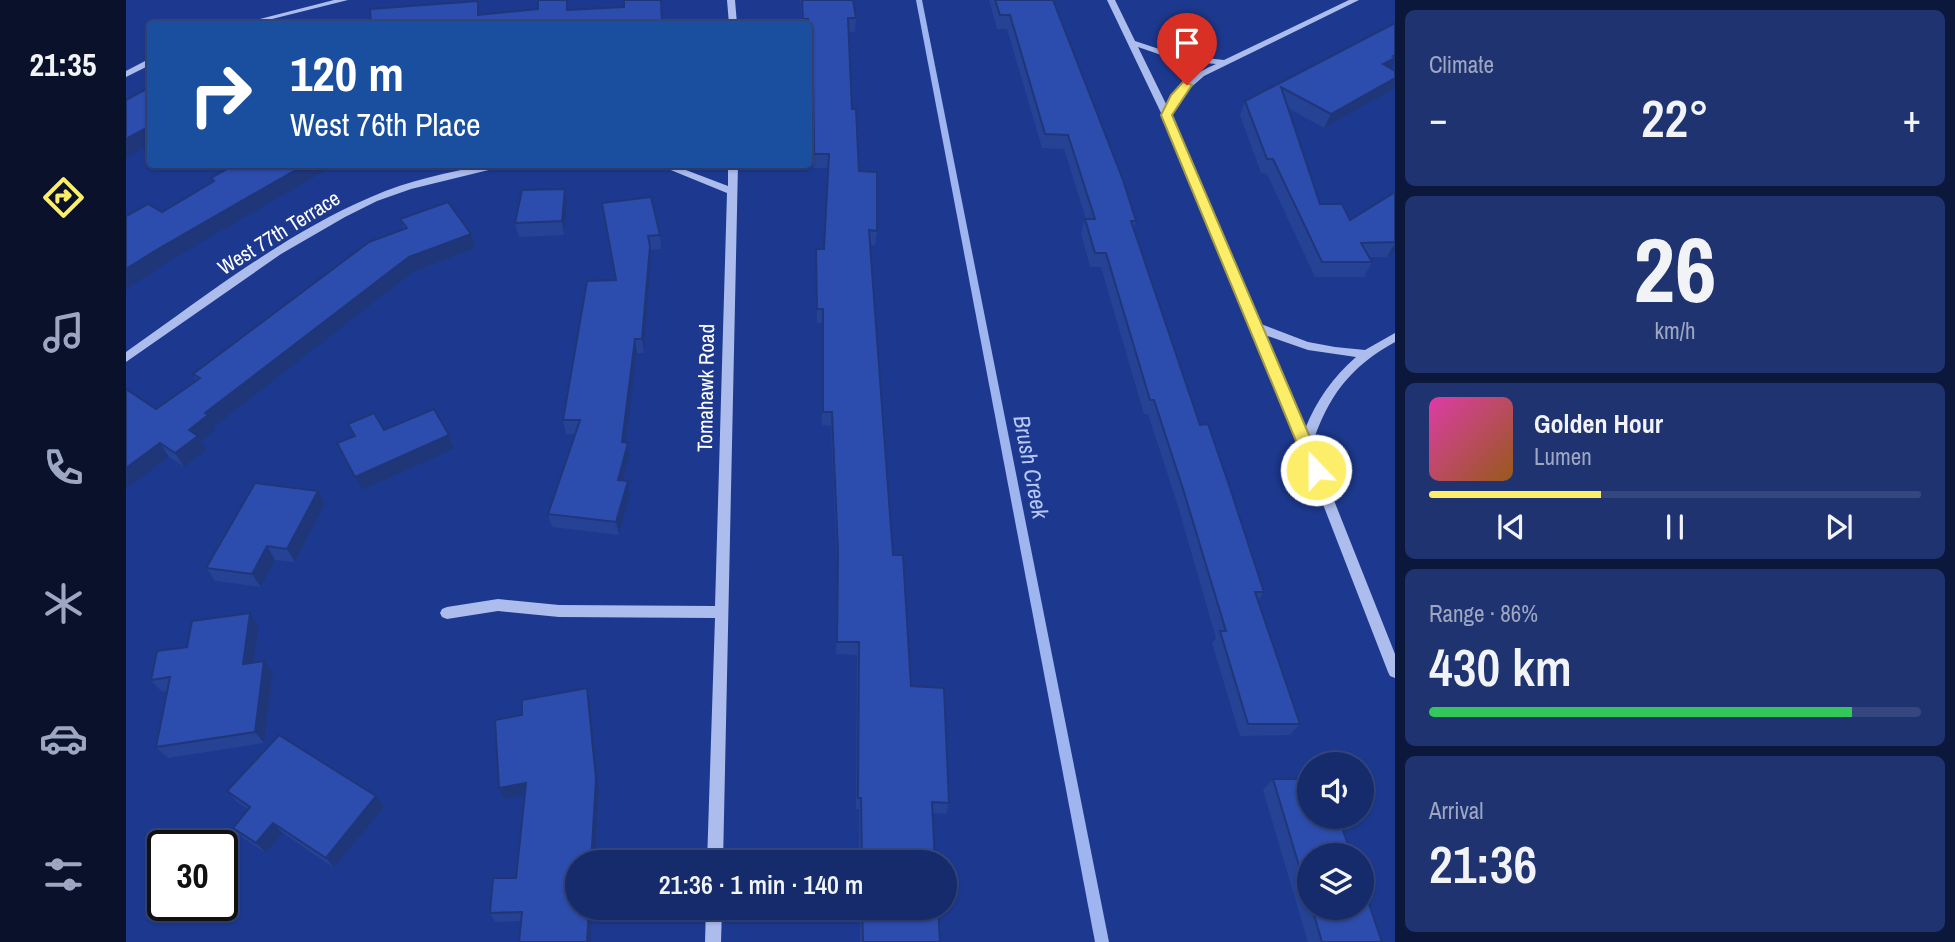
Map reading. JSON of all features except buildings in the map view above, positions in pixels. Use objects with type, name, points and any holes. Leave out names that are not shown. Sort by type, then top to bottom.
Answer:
[{"type":"street","points":[[256,21],[344,0]]},
{"type":"street","points":[[731,0],[733,21]]},
{"type":"street","points":[[1111,0],[1167,115],[1306,445],[1395,672]]},
{"type":"street","points":[[1167,115],[1177,95],[1187,85],[1223,62],[1355,0]]},
{"type":"street","points":[[1132,42],[1176,57],[1223,62]]},
{"type":"street","points":[[126,74],[147,63]]},
{"type":"street","name":"West 77th Terrace","points":[[126,358],[328,222],[399,189],[444,175],[485,168]]},
{"type":"street","points":[[671,168],[732,191]]},
{"type":"street","name":"Tomahawk Road","points":[[715,850],[733,168]]},
{"type":"street","points":[[1255,326],[1314,348],[1363,353]]},
{"type":"street","points":[[1306,445],[1314,416],[1363,353],[1395,337]]},
{"type":"street","points":[[447,613],[498,606],[559,611],[722,612]]},
{"type":"street","points":[[713,942],[714,920]]},
{"type":"waterway","name":"Brush Creek","points":[[919,0],[1102,942]]},
{"type":"route","points":[[1187,85],[1177,95],[1167,115],[1316,470]]}]
